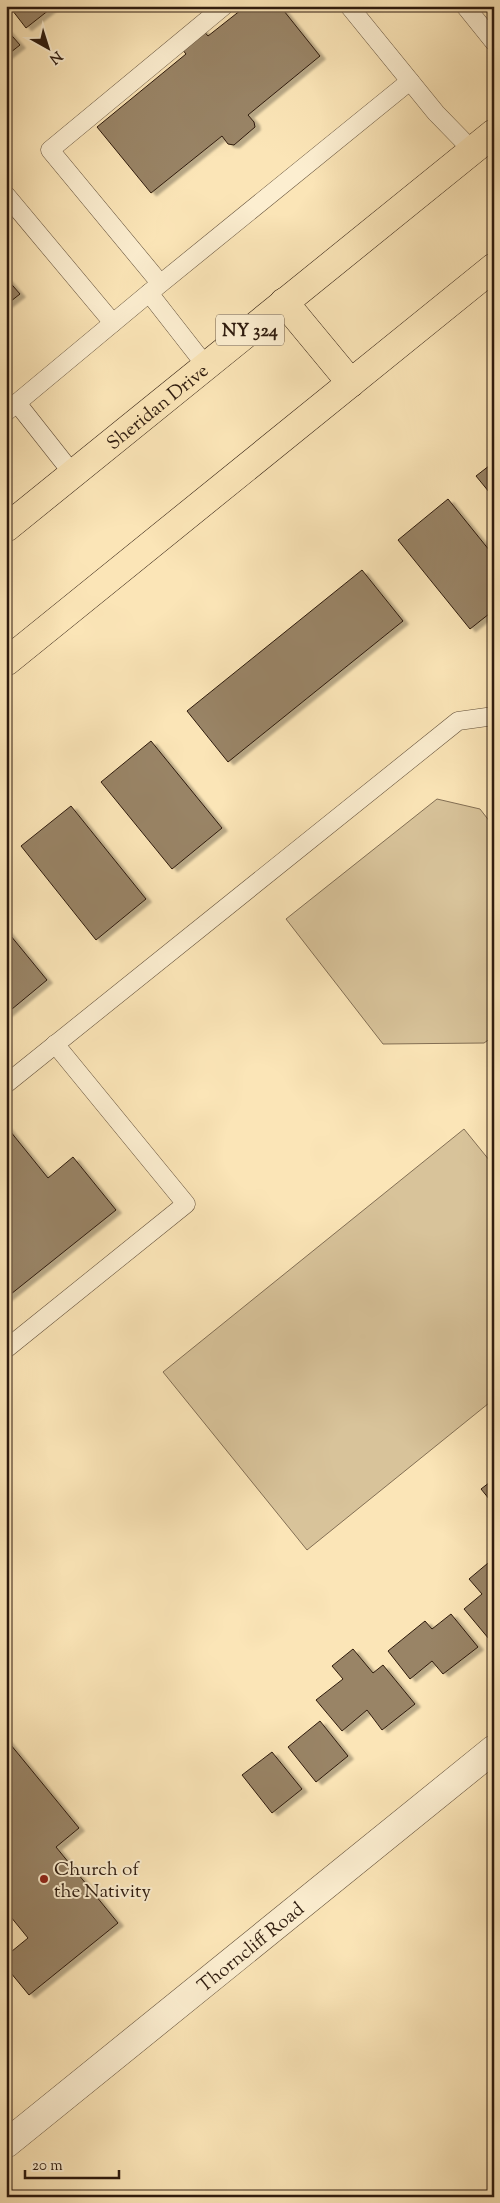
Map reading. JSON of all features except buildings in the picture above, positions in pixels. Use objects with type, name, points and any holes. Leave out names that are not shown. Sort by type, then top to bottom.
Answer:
[{"type":"main road","name":"Sheridan Drive","points":[[6,528],[494,133]]},
{"type":"main road","points":[[6,662],[494,267]]},
{"type":"main road","points":[[284,302],[351,383]]},
{"type":"street","name":"Thorncliff Road","points":[[6,2144],[494,1749]]},
{"type":"lane","points":[[206,366],[154,288],[50,150],[224,6]]},
{"type":"lane","points":[[349,6],[436,113],[472,150]]},
{"type":"lane","points":[[465,6],[494,42]]},
{"type":"lane","points":[[73,474],[12,407],[154,288],[410,81]]},
{"type":"lane","points":[[6,195],[112,323]]},
{"type":"lane","points":[[6,1084],[458,721],[494,716]]},
{"type":"lane","points":[[6,1349],[186,1204],[55,1044]]},
{"type":"shaded area","points":[[437,799],[480,809],[494,827],[494,1036],[484,1043],[383,1044],[286,919]]},
{"type":"shaded area","points":[[464,1129],[494,1166],[494,1399],[307,1550],[163,1372]]},
{"type":"place","name":"Church of the Nativity","points":[[44,1879]]}]
